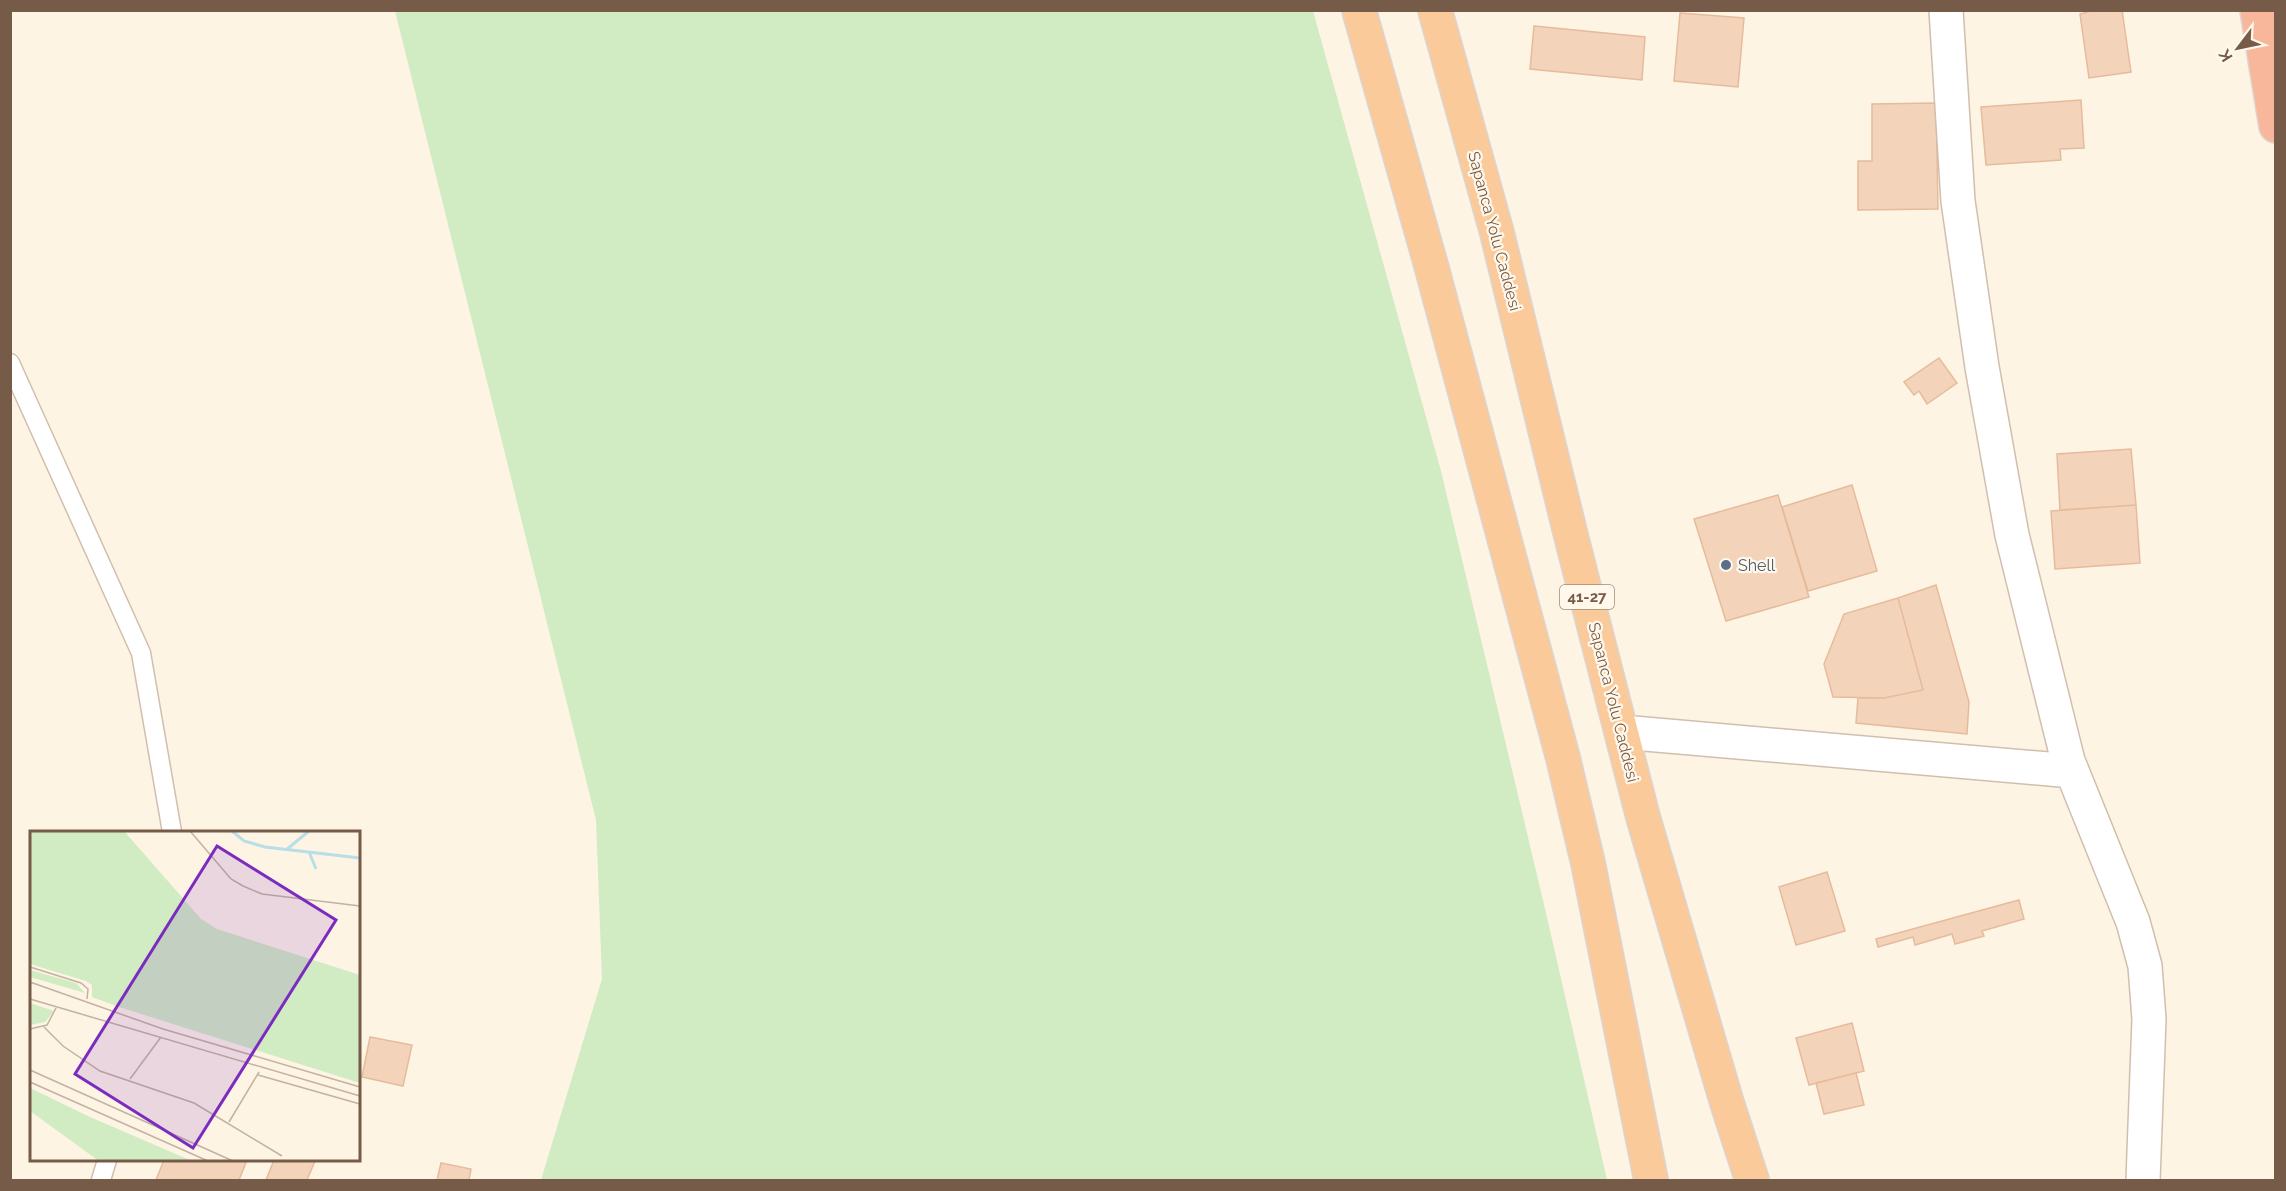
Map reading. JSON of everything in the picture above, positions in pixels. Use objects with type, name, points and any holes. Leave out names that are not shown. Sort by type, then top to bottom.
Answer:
[{"type":"highway","points":[[1359,10],[1434,276],[1563,758],[1588,863],[1652,1180]]},
{"type":"highway","name":"Sapanca Yolu Caddesi","points":[[1436,10],[1497,233],[1571,536],[1671,914],[1752,1180]]},
{"type":"highway","points":[[2257,10],[2276,126]]},
{"type":"street","points":[[1946,10],[1958,201],[1982,367],[2012,535],[2068,761],[2133,922],[2145,966],[2149,1018],[2143,1180]]},
{"type":"street","points":[[1622,732],[2072,771]]},
{"type":"lane","points":[[10,363],[141,653],[172,831]]},
{"type":"lane","points":[[101,1180],[107,1161]]},
{"type":"green space","points":[[395,11],[1313,11],[1441,471],[1607,1180],[541,1180],[602,979],[596,820]]},
{"type":"building","points":[[2094,10],[2122,10],[2131,72],[2089,78],[2080,14]]},
{"type":"building","points":[[1680,13],[1744,18],[1738,87],[1674,81]]},
{"type":"building","points":[[1534,26],[1645,37],[1642,80],[1530,69]]},
{"type":"building","points":[[2081,100],[2084,148],[2060,149],[2061,160],[1986,165],[1981,107]]},
{"type":"building","points":[[1936,103],[1938,209],[1858,210],[1858,161],[1872,161],[1872,104]]},
{"type":"building","points":[[1939,358],[1957,383],[1927,404],[1919,391],[1914,395],[1904,382]]},
{"type":"building","points":[[2131,449],[2136,505],[2060,510],[2057,454]]},
{"type":"building","points":[[1852,485],[1877,571],[1808,591],[1782,507]]},
{"type":"building","points":[[1778,495],[1809,597],[1726,621],[1694,519]]},
{"type":"building","points":[[2136,505],[2140,563],[2055,569],[2051,511]]},
{"type":"building","points":[[1936,585],[1969,702],[1967,734],[1856,723],[1858,698],[1884,698],[1923,690],[1898,598]]},
{"type":"building","points":[[1898,598],[1923,690],[1884,698],[1833,697],[1824,664],[1844,614]]},
{"type":"building","points":[[1827,872],[1845,931],[1796,945],[1779,887]]},
{"type":"building","points":[[2019,900],[2024,919],[1982,931],[1984,936],[1955,944],[1952,934],[1915,945],[1913,937],[1878,947],[1876,939]]},
{"type":"building","points":[[1852,1023],[1864,1071],[1809,1085],[1796,1038]]},
{"type":"building","points":[[370,1037],[412,1045],[403,1086],[362,1077]]},
{"type":"building","points":[[1856,1073],[1864,1105],[1824,1114],[1816,1083]]},
{"type":"building","points":[[164,1161],[247,1161],[239,1180],[156,1180]]},
{"type":"building","points":[[274,1161],[315,1161],[307,1180],[266,1180]]},
{"type":"building","points":[[441,1163],[471,1169],[469,1180],[437,1180]]},
{"type":"place","name":"Shell","points":[[1726,565]]}]
